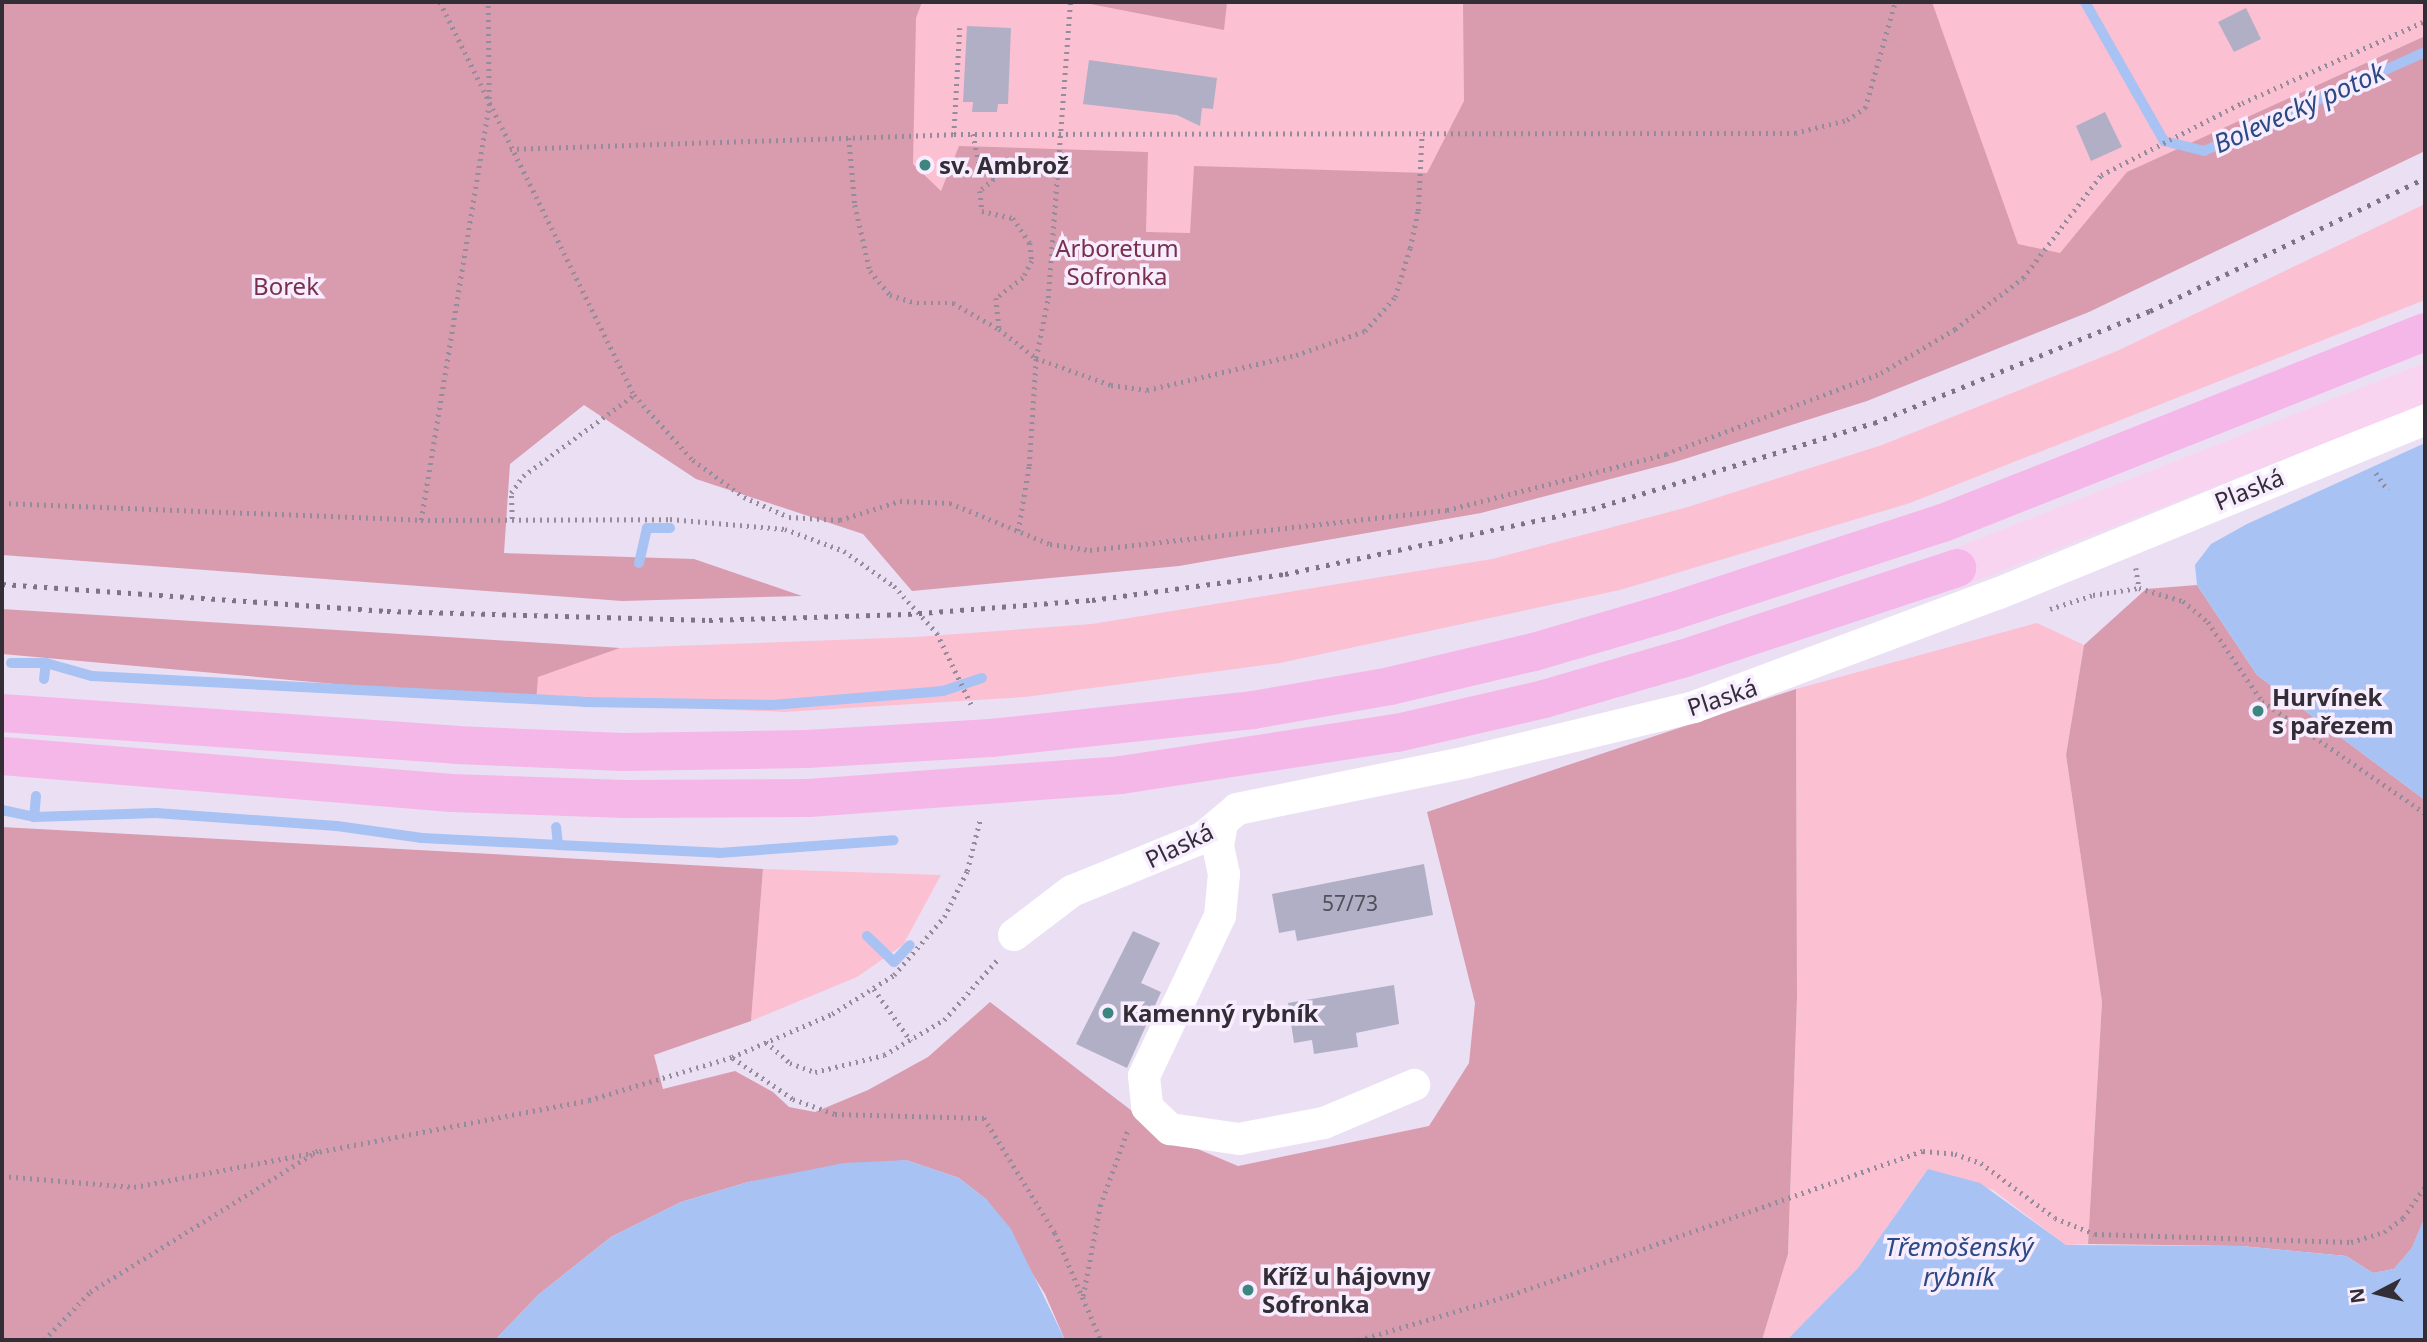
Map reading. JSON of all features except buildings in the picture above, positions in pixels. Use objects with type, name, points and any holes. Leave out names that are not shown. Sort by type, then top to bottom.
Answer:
[{"type":"highway","points":[[2,713],[456,745],[623,752],[807,749],[1113,728],[1390,686],[1534,652],[1943,523],[2425,332]]},
{"type":"highway","points":[[2,756],[451,793],[625,799],[809,798],[1121,775],[1397,733],[1544,699],[1682,659],[1957,568]]},
{"type":"main road","name":"Plaská","points":[[1957,568],[2425,383]]},
{"type":"street","name":"Plaská","points":[[1014,935],[1072,891],[1168,854],[1222,824],[1237,809],[1256,803],[1454,765],[1694,707],[1997,594],[2425,419]]},
{"type":"street","points":[[1222,824],[1218,846],[1224,874],[1220,916],[1150,1062],[1143,1092],[1147,1107],[1170,1129],[1239,1139],[1324,1123],[1414,1085]]},
{"type":"path","points":[[439,2],[634,395],[693,460],[744,497],[789,517],[841,520],[900,501],[950,503],[1050,544],[1090,550],[1447,510],[1666,454],[1881,373],[1955,329],[2023,278],[2102,175],[2149,149],[2425,21]]},
{"type":"path","points":[[421,520],[489,106],[488,2]]},
{"type":"path","points":[[1018,531],[1029,466],[1036,358],[1048,298],[1057,134],[1070,2]]},
{"type":"path","points":[[510,149],[954,134],[1795,133],[1847,120],[1865,108],[1876,82],[1895,2]]},
{"type":"path","points":[[954,134],[960,28]]},
{"type":"path","points":[[974,134],[979,162],[994,179],[980,191],[982,211],[1013,218],[1031,252],[1032,261],[1023,278],[996,298],[999,329]]},
{"type":"path","points":[[849,138],[855,205],[870,271],[890,295],[917,303],[953,303],[999,329],[1036,358],[1111,385],[1147,390],[1296,355],[1365,331],[1395,298],[1410,248],[1418,211],[1422,134]]},
{"type":"path","points":[[512,519],[511,494],[523,476],[634,395]]},
{"type":"path","points":[[2371,466],[2388,490]]},
{"type":"path","points":[[2,503],[421,520],[670,519],[785,529],[864,562],[894,586],[937,634],[972,708]]},
{"type":"path","points":[[2135,560],[2139,588]]},
{"type":"path","points":[[2044,612],[2093,595],[2139,588],[2168,594],[2198,612],[2262,701],[2425,813]]},
{"type":"path","points":[[2,1176],[134,1187],[323,1148],[589,1100],[732,1057],[832,1014],[874,989],[918,952],[944,917],[967,871],[981,813]]},
{"type":"path","points":[[766,1042],[790,1063],[815,1072],[863,1062],[911,1041],[960,1006],[1014,935]]},
{"type":"path","points":[[874,989],[911,1041]]},
{"type":"path","points":[[732,1057],[793,1099],[835,1114],[984,1118],[1055,1233],[1101,1340]]},
{"type":"path","points":[[1083,1298],[1100,1206],[1143,1092]]},
{"type":"path","points":[[44,1340],[90,1292],[323,1148]]},
{"type":"path","points":[[1359,1340],[1511,1296],[1923,1151],[1955,1154],[1980,1163],[2055,1218],[2095,1234],[2351,1242],[2384,1232],[2403,1218],[2425,1187]]},
{"type":"green space","name":"Borek","points":[[2,2],[922,2],[916,18],[913,164],[941,191],[959,146],[1148,152],[1146,232],[1190,233],[1194,166],[1427,173],[1464,101],[1463,2],[1932,2],[2018,244],[2060,253],[2127,172],[2425,36],[2425,151],[2089,312],[1867,401],[1675,462],[1481,513],[1179,566],[912,591],[863,534],[696,479],[584,405],[510,464],[504,553],[694,559],[802,596],[622,601],[2,555]]},
{"type":"green space","name":"Arboretum Sofronka","points":[[505,2],[2425,2],[2425,36],[2128,172],[2061,253],[1527,465]]},
{"type":"green space","points":[[1080,2],[1227,2],[1224,30]]},
{"type":"green space","points":[[2425,204],[2425,300],[1910,503],[1620,590],[1280,663],[1025,697],[784,712],[536,702],[537,677],[620,648],[915,637],[1092,624],[1492,559],[1688,507],[1882,445],[2117,351]]},
{"type":"green space","points":[[2197,585],[2257,675],[2425,800],[2425,1217],[2412,1248],[2394,1269],[2373,1273],[2346,1256],[2241,1246],[2088,1244],[2102,1002],[2066,755],[2084,645],[2146,589]]},
{"type":"green space","points":[[2,609],[620,648],[538,677],[536,702],[2,654]]},
{"type":"green space","points":[[2037,623],[2084,645],[2066,755],[2102,1002],[2088,1244],[2066,1245],[1993,1190],[1928,1169],[1858,1268],[1823,1306],[1787,1340],[1762,1340],[1788,1254],[1797,998],[1796,689]]},
{"type":"green space","points":[[1796,689],[1797,998],[1788,1254],[1762,1340],[1065,1340],[1045,1294],[987,1200],[959,1178],[906,1160],[748,1182],[681,1202],[611,1237],[538,1295],[495,1340],[2,1340],[2,827],[763,869],[751,1021],[654,1055],[663,1089],[735,1071],[773,1092],[789,1107],[815,1112],[868,1090],[928,1057],[990,1002],[1162,1134],[1238,1166],[1429,1126],[1469,1063],[1475,1003],[1427,812]]},
{"type":"green space","points":[[763,869],[941,875],[903,945],[857,977],[751,1021]]},
{"type":"water","points":[[2425,443],[2425,800],[2257,675],[2197,585],[2195,565],[2211,544],[2247,524]]},
{"type":"water","points":[[906,1160],[959,1178],[987,1200],[1011,1229],[1065,1340],[495,1340],[538,1295],[611,1237],[681,1202],[748,1182],[844,1163]]},
{"type":"water","name":"Třemošenský rybník","points":[[1928,1169],[1980,1183],[2066,1245],[2241,1246],[2346,1256],[2373,1273],[2394,1269],[2412,1248],[2425,1217],[2425,1340],[1787,1340],[1858,1268]]},
{"type":"waterway","name":"Bolevecký potok","points":[[2085,2],[2164,141],[2204,151],[2425,52]]},
{"type":"waterway","points":[[639,563],[647,528],[670,528]]},
{"type":"waterway","points":[[11,663],[46,663],[92,676],[584,702],[772,705],[943,691],[982,678]]},
{"type":"waterway","points":[[44,679],[46,663]]},
{"type":"waterway","points":[[36,796],[34,817],[156,813],[337,826],[422,838],[558,845],[556,827]]},
{"type":"waterway","points":[[2,810],[34,817]]},
{"type":"waterway","points":[[558,845],[719,853],[894,840]]},
{"type":"waterway","points":[[867,936],[894,962],[910,945]]},
{"type":"railway","points":[[2,584],[387,611],[709,620],[908,614],[1092,600],[1285,574],[1592,509],[1874,423],[2150,311],[2425,178]]},
{"type":"place","name":"sv. Ambrož","points":[[925,165]]},
{"type":"place","name":"Hurvínek s pařezem","points":[[2258,711]]},
{"type":"place","name":"Kamenný rybník","points":[[1108,1013]]},
{"type":"place","name":"Kříž u hájovny Sofronka","points":[[1248,1290]]}]
